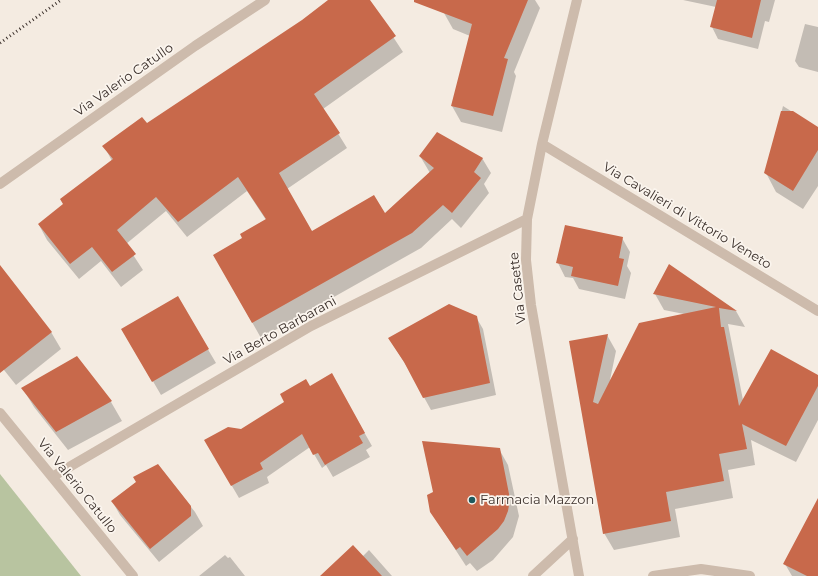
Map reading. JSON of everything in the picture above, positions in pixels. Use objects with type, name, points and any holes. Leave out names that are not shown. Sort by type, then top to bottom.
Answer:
[{"type":"street","name":"Via Valerio Catullo","points":[[0,184],[195,46],[265,0]]},
{"type":"street","name":"Via Casette","points":[[577,0],[542,144],[527,219],[526,260],[531,305],[579,576]]},
{"type":"street","name":"Via Cavalieri di Vittorio Veneto","points":[[542,144],[818,311]]},
{"type":"street","name":"Via Berto Barbarani","points":[[52,477],[312,326],[527,219]]},
{"type":"street","name":"Via Valerio Catullo","points":[[0,413],[133,576]]},
{"type":"street","points":[[533,576],[573,539]]},
{"type":"street","points":[[653,576],[701,569],[750,576]]},
{"type":"green space","points":[[0,474],[81,576],[0,576]]},
{"type":"building","points":[[328,0],[370,0],[396,36],[314,94],[340,133],[279,173],[312,231],[374,195],[385,213],[434,168],[419,156],[437,132],[483,158],[474,172],[481,178],[452,213],[443,205],[412,233],[252,323],[213,255],[242,238],[240,234],[266,219],[238,177],[178,222],[156,197],[117,230],[136,254],[112,272],[92,247],[70,264],[38,224],[63,204],[60,199],[113,159],[102,146],[142,117],[147,123],[302,20]]},
{"type":"building","points":[[414,0],[528,0],[504,58],[508,59],[493,116],[451,106],[472,24],[414,2]]},
{"type":"building","points":[[717,0],[761,0],[752,38],[710,27]]},
{"type":"building","points":[[781,111],[793,111],[818,127],[818,150],[793,191],[764,173]]},
{"type":"building","points":[[565,225],[623,237],[619,258],[624,259],[618,286],[571,276],[573,267],[556,263]]},
{"type":"building","points":[[669,264],[737,311],[719,308],[721,327],[724,327],[739,406],[771,349],[818,375],[818,386],[786,446],[742,424],[747,449],[719,454],[724,481],[666,492],[671,521],[603,534],[569,341],[608,334],[593,402],[598,404],[639,323],[716,307],[653,294]]},
{"type":"building","points":[[0,265],[52,332],[0,373]]},
{"type":"building","points":[[178,296],[209,349],[152,382],[121,329]]},
{"type":"building","points":[[449,304],[477,316],[490,383],[423,398],[404,362],[388,338]]},
{"type":"building","points":[[77,356],[112,401],[56,432],[21,388]]},
{"type":"building","points":[[332,373],[365,433],[359,436],[363,443],[325,465],[318,453],[313,455],[302,434],[260,463],[263,469],[231,486],[204,440],[228,427],[241,429],[284,402],[280,394],[306,379],[310,386]]},
{"type":"building","points":[[422,441],[500,448],[510,499],[508,511],[504,521],[498,529],[467,556],[460,547],[456,550],[430,512],[427,495],[433,492]]},
{"type":"building","points":[[158,464],[191,506],[191,516],[150,549],[111,501],[136,482],[133,477]]},
{"type":"building","points":[[818,498],[818,576],[807,576],[783,564]]},
{"type":"building","points":[[353,545],[382,576],[320,576]]},
{"type":"railway","points":[[0,43],[61,0]]},
{"type":"place","name":"Farmacia Mazzon","points":[[472,500]]}]
